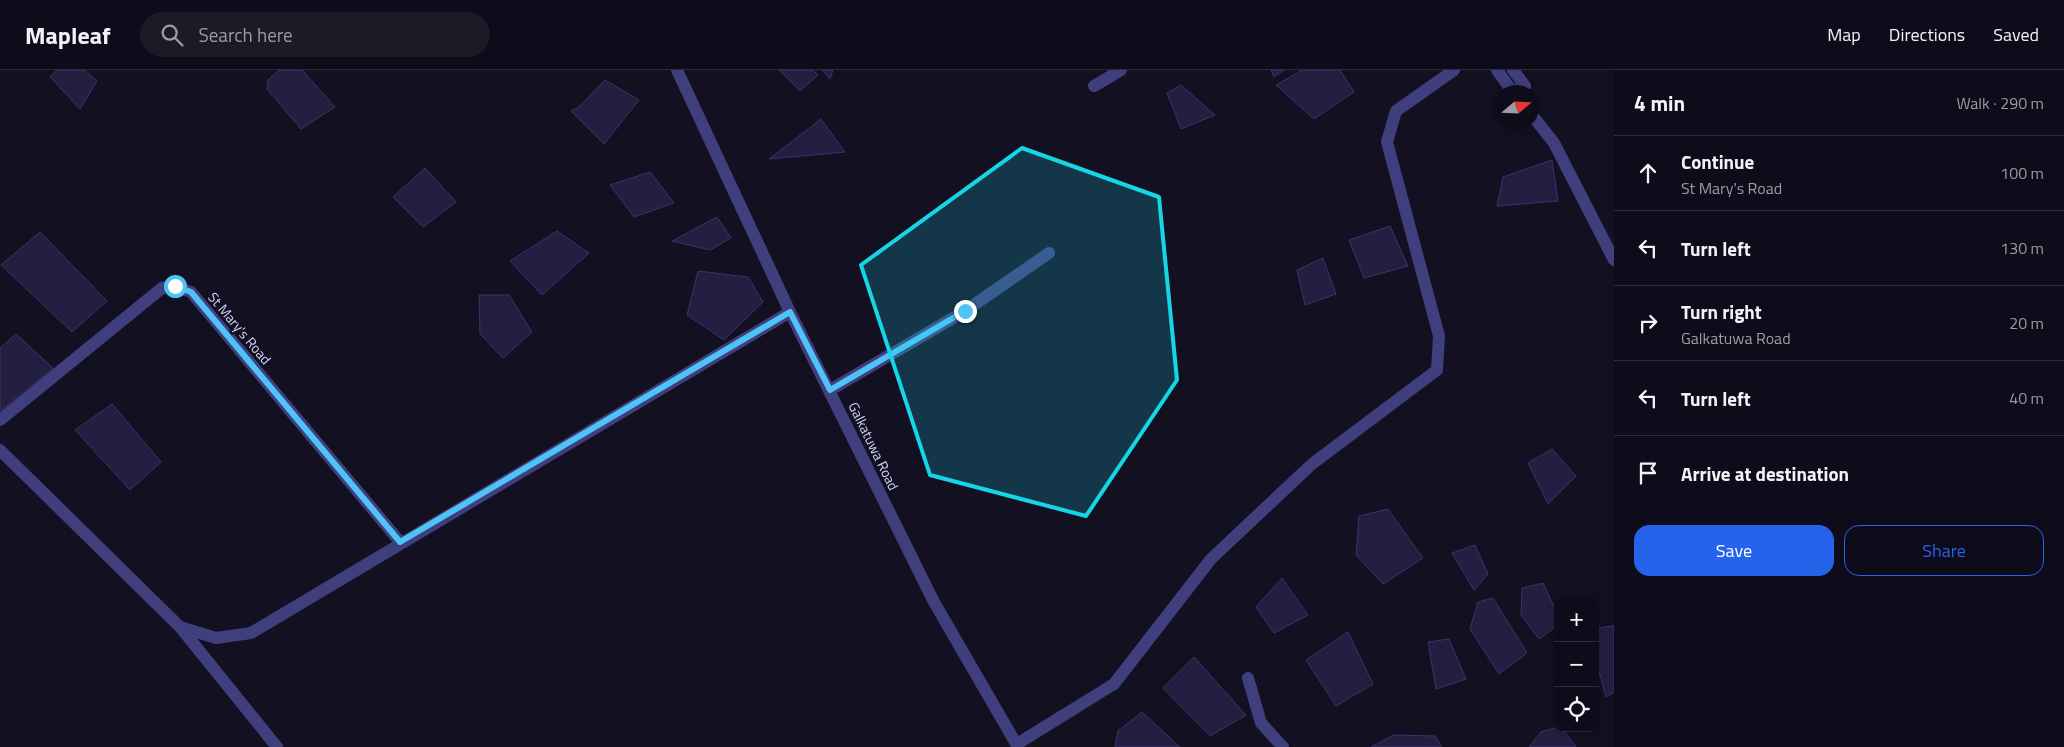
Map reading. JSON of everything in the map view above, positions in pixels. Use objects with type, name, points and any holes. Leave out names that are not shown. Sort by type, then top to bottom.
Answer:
[{"type":"street","name":"Galkatuwa Road","points":[[677,70],[790,312],[934,602],[1017,745]]},
{"type":"street","points":[[1094,86],[1121,70]]},
{"type":"street","points":[[1017,745],[1114,684],[1211,560],[1312,464],[1438,370],[1439,336],[1387,142],[1396,111],[1454,70]]},
{"type":"street","points":[[1496,70],[1508,85]]},
{"type":"street","points":[[1512,70],[1524,85]]},
{"type":"street","points":[[1539,124],[1554,142],[1614,260]]},
{"type":"street","points":[[830,390],[965,311],[1049,253]]},
{"type":"street","name":"St Mary's Road","points":[[0,420],[162,288],[175,286],[191,292],[400,542]]},
{"type":"street","points":[[180,626],[216,638],[251,633],[400,542],[790,312]]},
{"type":"street","points":[[0,450],[180,626],[277,747]]},
{"type":"street","points":[[1248,678],[1261,723],[1283,747]]},
{"type":"highlighted area","points":[[1022,148],[1159,197],[1177,380],[1086,516],[930,475],[861,265]]},
{"type":"building","points":[[57,70],[85,70],[97,81],[80,109],[50,77]]},
{"type":"building","points":[[279,70],[302,70],[335,107],[301,129],[267,89],[268,80]]},
{"type":"building","points":[[779,70],[813,70],[818,75],[800,91]]},
{"type":"building","points":[[822,70],[833,70],[830,79]]},
{"type":"building","points":[[1271,70],[1284,70],[1274,77]]},
{"type":"building","points":[[1302,70],[1340,70],[1354,92],[1314,119],[1276,85]]},
{"type":"building","points":[[605,80],[639,100],[604,144],[571,111],[579,107]]},
{"type":"building","points":[[1181,85],[1215,115],[1181,129],[1167,93]]},
{"type":"building","points":[[821,119],[845,152],[769,159]]},
{"type":"building","points":[[1552,160],[1558,201],[1497,206],[1503,177]]},
{"type":"building","points":[[425,168],[456,202],[423,227],[393,197]]},
{"type":"building","points":[[650,172],[674,203],[634,217],[610,185]]},
{"type":"building","points":[[717,217],[731,238],[710,250],[672,241]]},
{"type":"building","points":[[1390,226],[1408,266],[1364,278],[1349,240]]},
{"type":"building","points":[[557,231],[589,253],[542,295],[510,261]]},
{"type":"building","points":[[40,232],[107,301],[72,332],[1,265]]},
{"type":"building","points":[[1323,258],[1336,294],[1305,305],[1297,270]]},
{"type":"building","points":[[698,271],[748,277],[763,302],[724,340],[687,315]]},
{"type":"building","points":[[479,295],[509,295],[532,332],[503,358],[480,334]]},
{"type":"building","points":[[16,334],[53,368],[0,411],[0,348]]},
{"type":"building","points":[[112,404],[161,462],[130,490],[75,430]]},
{"type":"building","points":[[1552,449],[1576,476],[1548,504],[1528,463]]},
{"type":"building","points":[[1388,509],[1423,558],[1383,584],[1356,555],[1359,516]]},
{"type":"building","points":[[1475,545],[1488,574],[1474,590],[1452,553]]},
{"type":"building","points":[[1282,578],[1308,615],[1274,633],[1256,607]]},
{"type":"building","points":[[1543,583],[1554,606],[1554,628],[1539,639],[1521,615],[1522,588]]},
{"type":"building","points":[[1493,598],[1527,653],[1499,674],[1470,629],[1478,602]]},
{"type":"building","points":[[1614,626],[1614,692],[1606,697],[1599,671],[1599,628]]},
{"type":"building","points":[[1348,632],[1373,684],[1336,706],[1306,660]]},
{"type":"building","points":[[1449,639],[1466,679],[1436,689],[1428,642]]},
{"type":"building","points":[[1194,657],[1246,715],[1210,736],[1163,688]]},
{"type":"building","points":[[1142,712],[1180,747],[1115,747],[1118,731]]},
{"type":"building","points":[[1554,728],[1554,732],[1565,732],[1576,747],[1529,747],[1541,732]]},
{"type":"building","points":[[1394,735],[1435,736],[1442,747],[1371,747]]},
{"type":"route","points":[[175,286],[191,292],[400,542],[790,312],[830,390],[965,311]]}]
